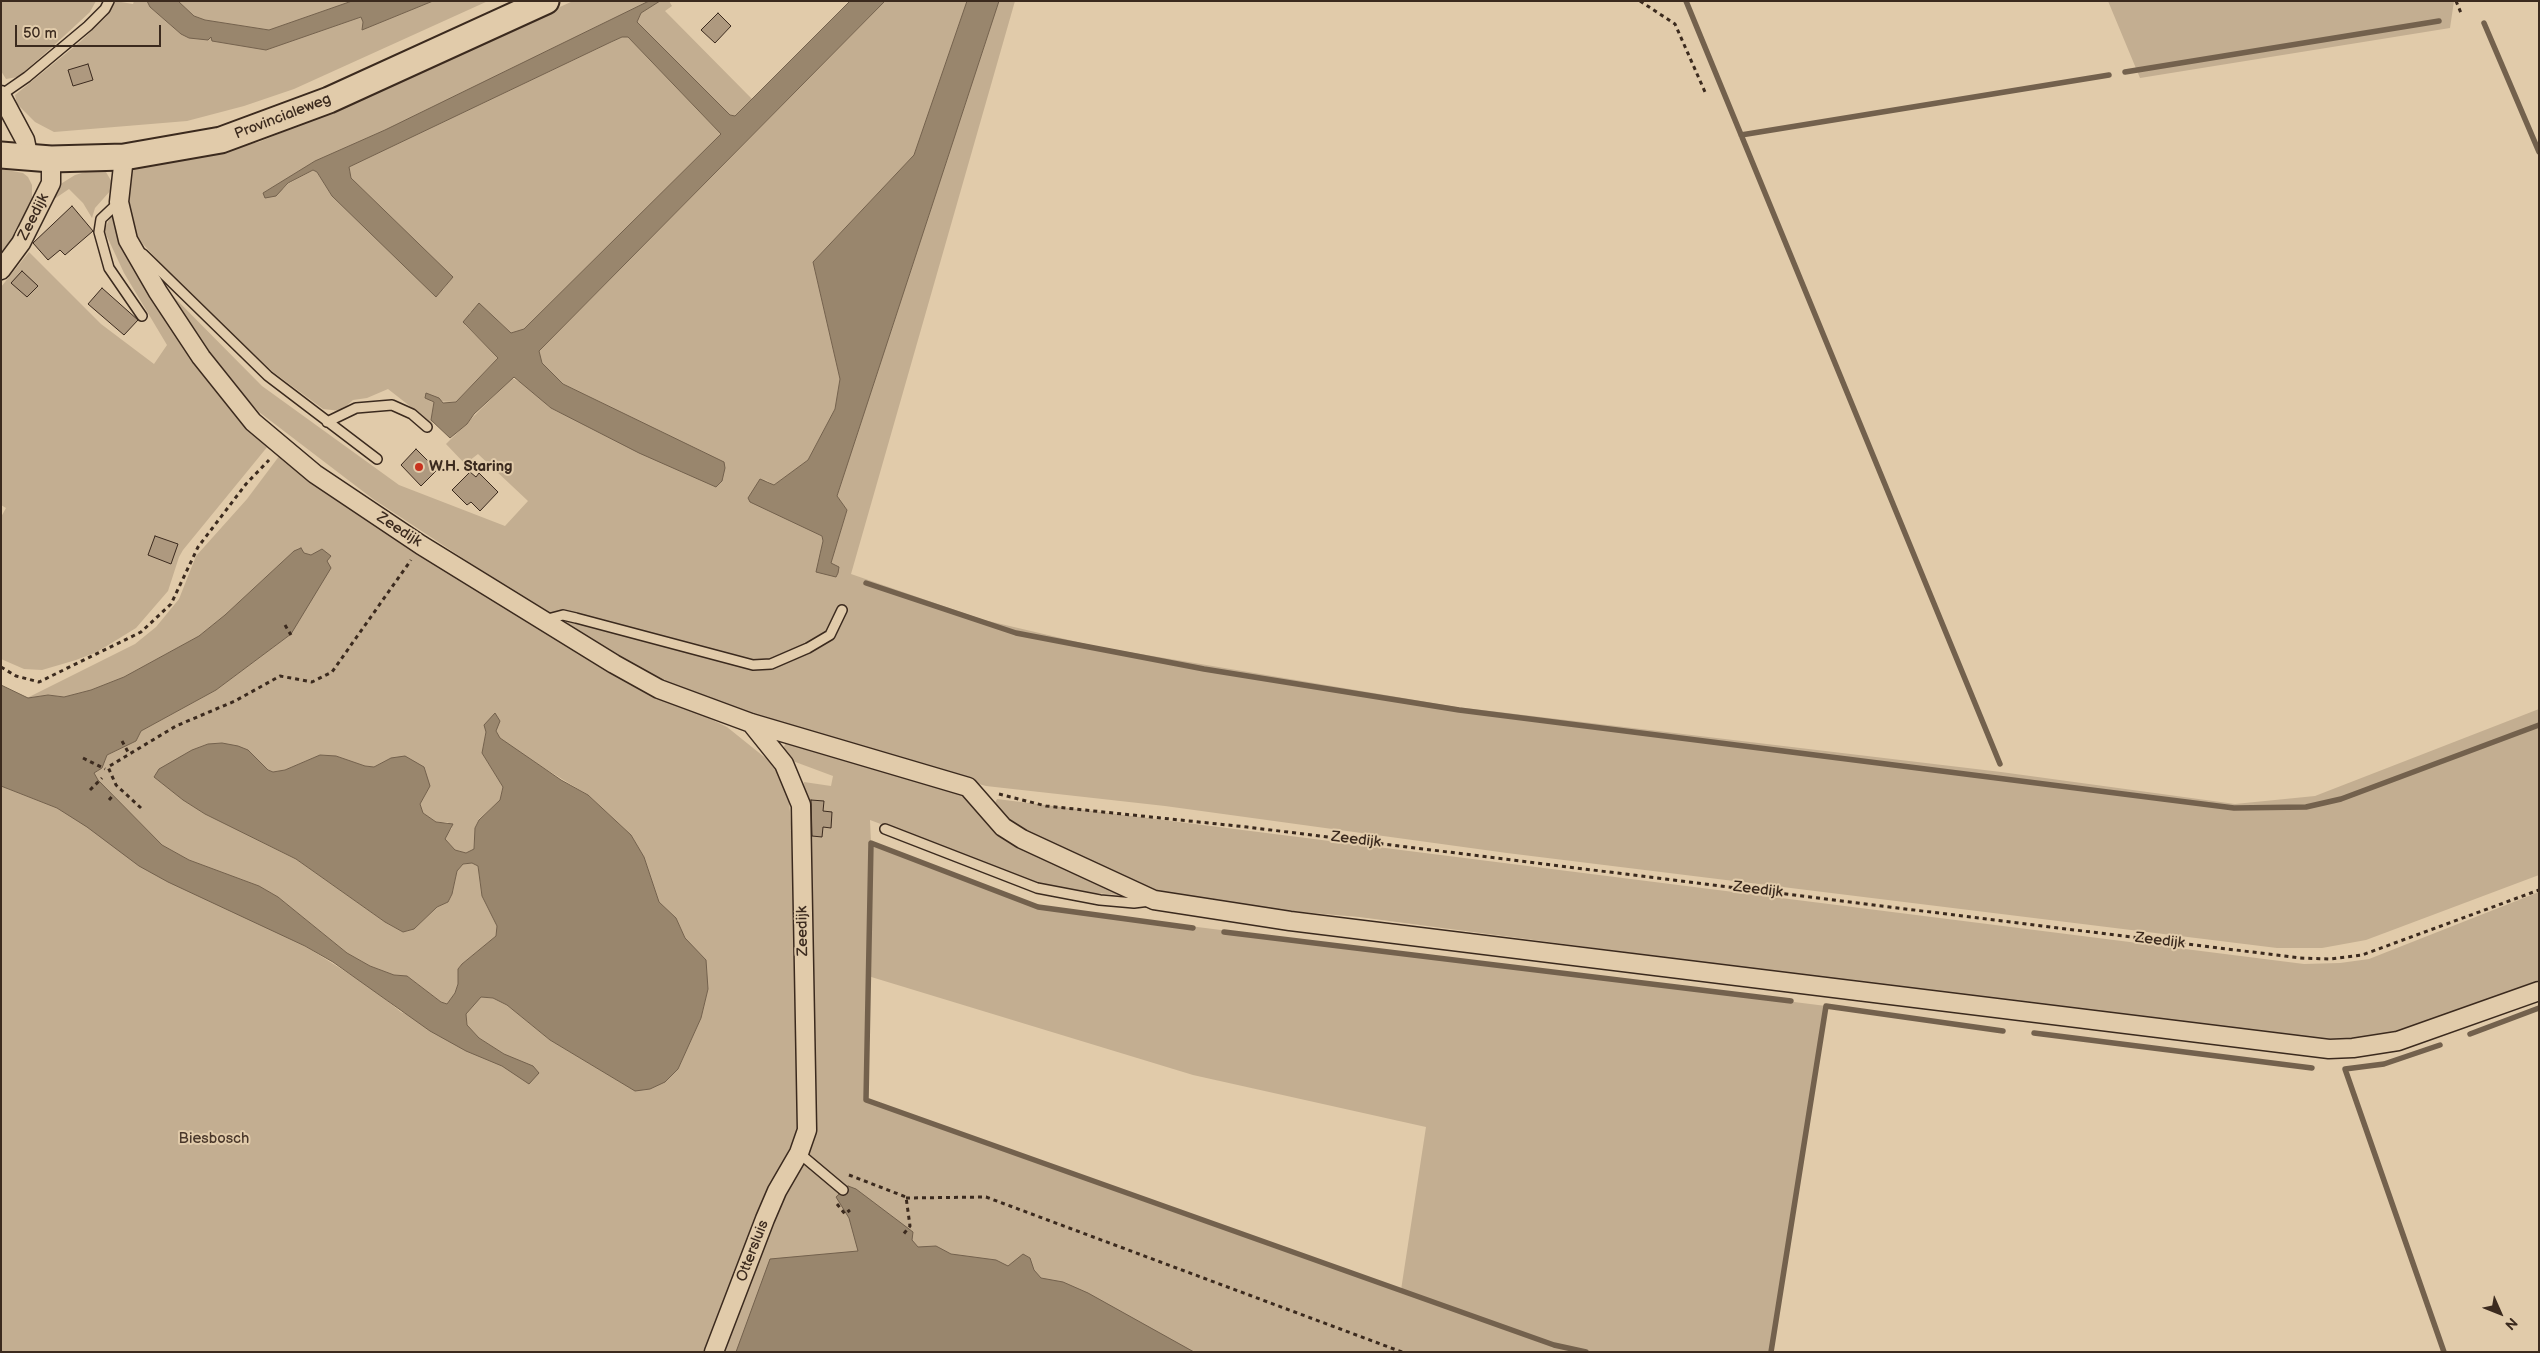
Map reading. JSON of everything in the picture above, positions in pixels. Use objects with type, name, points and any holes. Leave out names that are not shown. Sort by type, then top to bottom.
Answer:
[{"type":"main road","name":"Provincialeweg","points":[[1,155],[40,159],[124,157],[221,140],[273,122],[367,83],[546,1]]},
{"type":"street","name":"Zeedijk","points":[[1,95],[25,140],[40,159],[51,183],[21,243],[1,270]]},
{"type":"street","name":"Zeedijk","points":[[124,157],[119,202],[128,240],[158,292],[200,356],[253,422],[315,474],[421,545],[659,689],[751,723],[968,787]]},
{"type":"street","name":"Zeedijk","points":[[751,723],[784,764],[801,805],[807,1130],[799,1153]]},
{"type":"street","points":[[968,787],[1003,827],[1022,839],[1154,900],[1290,921],[2330,1049],[2353,1048],[2398,1041],[2539,991]]},
{"type":"street","name":"Ottersluis","points":[[714,1352],[765,1219],[777,1191],[799,1153]]},
{"type":"lane","points":[[1,95],[27,77],[88,26],[109,1]]},
{"type":"lane","points":[[119,202],[101,219],[99,232],[110,268],[142,316]]},
{"type":"lane","points":[[128,240],[268,376],[378,459]]},
{"type":"lane","points":[[327,422],[356,408],[392,405],[412,414],[427,427]]},
{"type":"lane","points":[[543,620],[563,615],[753,665],[772,664],[808,648],[830,635],[842,610]]},
{"type":"lane","points":[[885,829],[1036,888],[1100,900],[1134,903],[1154,900]]},
{"type":"lane","points":[[799,1153],[843,1190]]},
{"type":"path","points":[[1640,1],[1675,24],[1705,92]]},
{"type":"path","points":[[2456,1],[2461,13]]},
{"type":"path","points":[[1,667],[16,676],[39,682],[142,632],[171,604],[198,547],[246,484],[281,446]]},
{"type":"path","points":[[142,808],[116,785],[108,767],[176,726],[235,701],[280,676],[312,682],[332,672],[421,545]]},
{"type":"path","points":[[285,625],[291,635]]},
{"type":"path","points":[[122,740],[128,752]]},
{"type":"path","points":[[83,758],[105,769]]},
{"type":"path","points":[[90,790],[102,778]]},
{"type":"path","name":"Zeedijk","points":[[968,787],[1046,806],[1247,827],[2300,958],[2330,959],[2362,955],[2539,890]]},
{"type":"path","points":[[109,800],[114,794]]},
{"type":"path","points":[[819,1170],[835,1171],[861,1179],[906,1198],[986,1197],[1402,1352]]},
{"type":"path","points":[[902,1236],[910,1226],[906,1198]]},
{"type":"green space","points":[[1,1],[96,1],[90,12],[18,77],[6,79],[1,71]]},
{"type":"green space","points":[[115,1],[133,4],[134,1],[147,1],[150,7],[181,34],[189,38],[212,37],[212,41],[266,50],[361,17],[363,22],[362,30],[433,1],[488,1],[294,89],[244,106],[187,121],[54,132],[35,122],[17,104],[15,95],[80,42],[106,17]]},
{"type":"green space","points":[[178,1],[352,1],[269,30],[205,20],[194,16]]},
{"type":"green space","points":[[573,1],[649,1],[385,130],[315,161],[263,193],[283,189],[288,184],[313,170],[317,172],[332,196],[443,290],[452,277],[351,178],[349,167],[622,37],[628,37],[721,134],[524,329],[511,333],[499,322],[470,312],[465,325],[498,358],[456,402],[429,401],[434,402],[431,420],[434,425],[388,389],[367,398],[353,400],[341,411],[323,409],[273,372],[183,288],[142,243],[131,226],[127,198],[129,174],[135,169],[259,142]]},
{"type":"green space","points":[[660,1],[669,1],[672,6],[665,11],[753,100],[735,116],[730,115],[637,22],[641,13]]},
{"type":"green space","points":[[885,1],[967,1],[914,155],[813,262],[840,379],[835,409],[808,460],[774,485],[764,479],[822,536],[823,541],[817,572],[831,563],[847,510],[837,496],[999,1],[1015,1],[851,574],[984,620],[1099,647],[1457,707],[2001,772],[2235,804],[2315,796],[2539,709],[2539,875],[2366,940],[2322,948],[2277,948],[1507,853],[1165,806],[986,786],[869,753],[701,698],[654,678],[564,625],[373,499],[259,412],[203,349],[163,286],[262,386],[399,485],[505,526],[528,501],[478,454],[465,464],[446,444],[512,378],[524,384],[551,408],[567,415],[723,462],[563,384],[542,363],[539,351]]},
{"type":"green space","points":[[2108,1],[2454,1],[2450,28],[2140,78]]},
{"type":"green space","points":[[1,169],[23,173],[28,177],[32,185],[32,204],[1,267]]},
{"type":"green space","points":[[89,171],[106,172],[113,184],[111,190],[95,208],[92,218],[83,203],[69,189],[44,206],[59,185],[75,175]]},
{"type":"green space","points":[[111,216],[114,217],[115,229],[125,255],[150,295],[260,441],[268,446],[183,550],[168,591],[136,628],[97,652],[76,660],[42,670],[24,669],[1,659],[1,517],[6,508],[1,505],[1,287],[29,252],[101,324],[154,364],[167,345],[124,273],[104,230]]},
{"type":"green space","name":"Biesbosch","points":[[280,455],[358,514],[643,686],[727,727],[773,764],[783,782],[789,801],[793,846],[801,1123],[777,1176],[801,1161],[808,859],[804,782],[831,786],[833,776],[790,760],[783,749],[786,742],[954,790],[1131,896],[1073,891],[1036,882],[870,820],[871,843],[1038,907],[1826,1006],[1772,1352],[1,1352],[1,786],[57,808],[305,946],[370,987],[401,1012],[533,1066],[504,1054],[479,1038],[467,1025],[466,1014],[471,1006],[481,997],[493,998],[507,1005],[550,1040],[635,1091],[678,1069],[701,1018],[708,989],[676,918],[659,902],[644,857],[631,835],[588,795],[513,749],[500,738],[496,731],[486,732],[482,753],[503,787],[500,800],[479,819],[475,828],[474,849],[466,853],[455,850],[445,839],[445,836],[452,828],[448,822],[436,822],[423,813],[420,804],[430,786],[391,758],[374,767],[365,766],[336,756],[320,755],[285,770],[273,772],[268,770],[248,750],[222,743],[208,744],[192,750],[154,776],[183,800],[205,814],[296,859],[385,922],[403,932],[414,929],[437,907],[448,902],[452,894],[457,871],[463,864],[472,863],[478,866],[482,896],[497,926],[496,936],[458,969],[458,984],[455,993],[447,1004],[441,1002],[407,976],[394,975],[370,966],[347,953],[278,897],[259,886],[189,860],[162,845],[98,780],[94,773],[102,768],[107,755],[136,741],[141,731],[216,690],[291,634],[311,555],[294,551],[225,615],[199,636],[124,677],[91,690],[64,697],[48,695],[27,698],[135,644],[156,627],[179,599],[196,556],[247,499]],"holes":[[[868,976],[1193,1075],[1426,1127],[1401,1290],[867,1100]]]},
{"type":"green space","points":[[997,799],[2304,964],[2340,963],[2369,959],[2539,892],[2539,980],[2377,1039],[2316,1043],[1359,917],[1197,903],[1167,897],[1017,829],[993,807]]},
{"type":"shaded area","points":[[147,1],[178,1],[194,16],[205,20],[269,30],[352,1],[433,1],[362,30],[363,22],[361,17],[266,50],[212,41],[211,37],[208,40],[189,38],[181,34],[150,7]]},
{"type":"shaded area","points":[[649,1],[660,1],[641,13],[637,22],[730,115],[735,116],[850,1],[885,1],[539,351],[542,363],[563,384],[724,462],[725,468],[722,481],[716,487],[639,453],[551,408],[514,377],[474,414],[467,424],[450,438],[431,420],[434,402],[425,398],[426,393],[439,398],[443,403],[456,402],[498,358],[463,322],[479,303],[511,333],[524,329],[721,134],[628,37],[622,37],[611,42],[349,167],[351,178],[453,277],[436,297],[332,196],[317,172],[313,170],[288,183],[276,196],[265,198],[263,193],[315,161],[385,130]]},
{"type":"shaded area","points":[[967,1],[999,1],[837,496],[847,510],[831,563],[839,567],[836,577],[816,572],[823,541],[822,536],[750,502],[748,498],[760,479],[774,485],[808,460],[835,409],[840,379],[813,262],[914,155]]},
{"type":"shaded area","points":[[301,548],[304,553],[311,555],[322,549],[331,556],[327,561],[331,568],[291,634],[216,690],[141,731],[136,741],[107,755],[102,768],[94,773],[98,780],[162,845],[189,860],[259,886],[278,897],[347,953],[370,966],[394,975],[407,976],[441,1002],[447,1004],[455,993],[458,984],[458,969],[496,936],[497,926],[482,896],[478,866],[472,863],[463,864],[457,871],[452,894],[448,902],[437,907],[414,929],[403,932],[385,922],[296,859],[205,814],[183,800],[154,777],[159,769],[192,750],[208,744],[222,743],[248,750],[268,770],[273,772],[285,770],[320,755],[336,756],[365,766],[374,767],[391,758],[405,756],[424,767],[430,786],[420,804],[423,813],[436,822],[453,824],[445,839],[455,850],[466,853],[474,849],[475,828],[479,820],[500,800],[503,787],[482,753],[486,732],[484,725],[495,713],[500,721],[496,731],[500,738],[561,780],[588,795],[631,835],[644,857],[659,902],[676,918],[685,938],[706,960],[708,989],[701,1018],[678,1069],[665,1082],[650,1089],[635,1091],[550,1040],[507,1005],[493,998],[481,997],[466,1014],[467,1025],[479,1038],[504,1054],[533,1066],[539,1073],[529,1084],[502,1066],[466,1051],[430,1031],[333,962],[305,946],[168,882],[139,866],[87,827],[57,808],[1,786],[1,685],[28,698],[48,695],[64,697],[91,690],[124,677],[199,636],[225,615],[294,551]]},
{"type":"shaded area","points":[[848,1186],[856,1189],[913,1232],[912,1240],[918,1247],[936,1246],[951,1254],[996,1260],[1008,1266],[1023,1254],[1030,1258],[1034,1270],[1041,1278],[1063,1282],[1088,1293],[1194,1352],[736,1352],[770,1259],[858,1251],[849,1218],[836,1197]]},
{"type":"building","points":[[718,13],[731,26],[715,43],[701,30]]},
{"type":"building","points":[[88,64],[93,80],[73,86],[68,70]]},
{"type":"building","points":[[72,206],[93,231],[65,255],[60,250],[48,260],[33,243]]},
{"type":"building","points":[[22,271],[38,286],[27,297],[11,283]]},
{"type":"building","points":[[102,288],[138,320],[124,335],[88,304]]},
{"type":"building","name":"W.H. Staring","points":[[416,449],[437,470],[421,486],[401,465]]},
{"type":"building","points":[[470,472],[476,477],[479,473],[498,492],[480,511],[471,502],[467,505],[452,490]]},
{"type":"building","points":[[155,536],[178,544],[171,564],[148,555]]},
{"type":"building","points":[[811,800],[824,801],[823,811],[832,812],[831,828],[823,827],[822,837],[812,836]]},
{"type":"waterway","points":[[1686,1],[2000,764]]},
{"type":"waterway","points":[[2125,72],[2439,21]]},
{"type":"waterway","points":[[2484,23],[2539,152]]},
{"type":"waterway","points":[[1741,135],[2109,75]]},
{"type":"waterway","points":[[866,583],[1016,633],[1204,669],[1459,710],[2234,808],[2306,807],[2341,799],[2539,725]]},
{"type":"waterway","points":[[1193,928],[1038,907],[871,843],[866,1100],[1554,1345],[1586,1352]]},
{"type":"waterway","points":[[1224,932],[1791,1001]]},
{"type":"waterway","points":[[1771,1352],[1826,1006],[2003,1031]]},
{"type":"waterway","points":[[2470,1034],[2539,1008]]},
{"type":"waterway","points":[[2034,1033],[2312,1068]]},
{"type":"waterway","points":[[2440,1045],[2384,1064],[2345,1069],[2444,1352]]},
{"type":"place","name":"W.H. Staring","points":[[419,467]]}]
